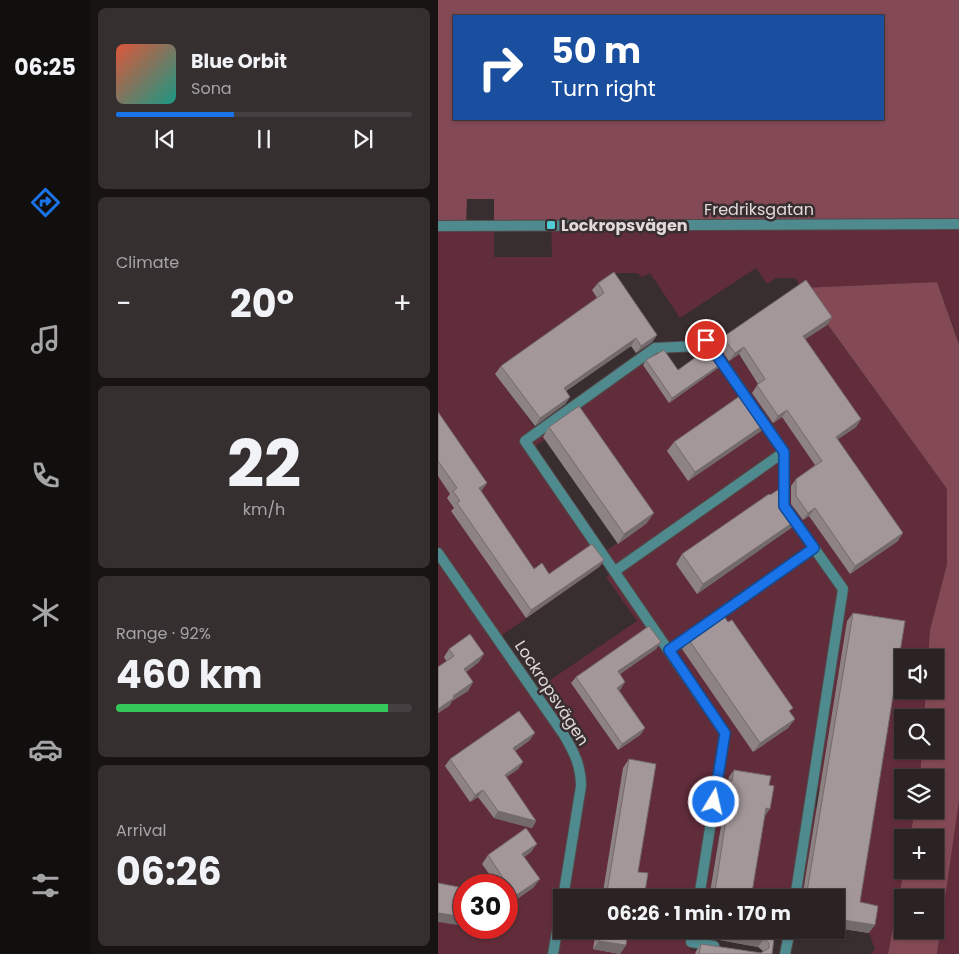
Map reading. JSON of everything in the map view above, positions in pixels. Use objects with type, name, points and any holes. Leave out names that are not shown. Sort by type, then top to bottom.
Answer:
[{"type":"street","name":"Fredriksgatan","points":[[438,226],[960,224]]},
{"type":"street","points":[[700,889],[725,733],[525,441],[656,348],[697,346],[706,340],[784,452],[784,506],[843,589],[796,889]]},
{"type":"street","points":[[615,571],[784,452]]},
{"type":"street","points":[[669,650],[814,548]]},
{"type":"street","name":"Lockropsvägen","points":[[438,553],[564,735],[576,756],[581,773],[581,786],[564,889]]},
{"type":"street","points":[[553,954],[556,939]]},
{"type":"street","points":[[692,939],[691,942],[729,949]]},
{"type":"street","points":[[785,954],[788,939]]},
{"type":"shaded area","points":[[438,0],[959,0],[959,224],[494,225],[494,199],[467,199],[466,225],[438,226]]},
{"type":"shaded area","points":[[959,224],[959,342],[937,282],[801,288],[796,278],[776,278],[767,284],[756,268],[680,318],[650,273],[642,277],[637,273],[616,273],[609,279],[599,301],[496,374],[538,432],[639,359],[669,402],[723,365],[706,339],[721,329],[754,377],[784,323],[812,304],[947,489],[947,564],[930,630],[929,649],[894,649],[894,699],[925,699],[925,709],[894,709],[894,759],[921,759],[921,769],[894,769],[894,819],[913,819],[911,829],[894,829],[894,879],[902,879],[900,889],[894,889],[894,922],[888,954],[870,954],[875,949],[869,933],[872,914],[855,910],[820,789],[815,788],[812,806],[817,807],[803,889],[748,889],[760,816],[765,816],[729,778],[727,789],[722,789],[719,806],[724,808],[710,889],[553,889],[553,939],[702,939],[701,944],[691,943],[690,950],[696,951],[695,954],[438,954],[438,226],[494,225],[494,257],[552,257],[551,225]],"holes":[[[575,419],[647,522],[603,553],[531,449]],[[837,454],[897,540],[850,574],[790,487]],[[783,534],[697,594],[676,564],[676,563]],[[608,561],[615,571],[606,577],[637,621],[534,691],[498,638]]]},
{"type":"shaded area","points":[[937,282],[959,344],[959,801],[944,905],[944,889],[900,889],[902,879],[944,879],[944,829],[911,829],[913,819],[944,819],[944,769],[921,769],[921,759],[944,759],[944,709],[925,709],[925,699],[944,699],[944,649],[929,649],[930,630],[947,564],[947,489],[801,288]]},
{"type":"shaded area","points":[[959,800],[959,954],[937,954],[939,939],[944,939],[944,905]]},
{"type":"shaded area","points":[[894,922],[894,939],[939,939],[937,954],[888,954]]},
{"type":"building","points":[[614,272],[657,335],[641,346],[636,338],[564,388],[570,397],[540,418],[501,366],[604,293],[598,283]]},
{"type":"building","points":[[806,280],[832,317],[803,336],[861,419],[836,437],[903,533],[855,566],[815,508],[808,513],[796,496],[796,479],[822,461],[787,410],[778,416],[757,385],[765,379],[744,347],[735,353],[723,337]]},
{"type":"building","points":[[710,347],[721,364],[672,398],[646,360],[664,350],[678,370]]},
{"type":"building","points":[[747,391],[768,422],[695,472],[674,442]]},
{"type":"building","points":[[579,406],[654,513],[624,534],[549,427]]},
{"type":"building","points":[[438,412],[487,483],[479,488],[534,569],[542,563],[549,574],[592,544],[604,560],[531,610],[457,503],[460,501],[453,491],[457,488],[438,461]]},
{"type":"building","points":[[784,486],[785,500],[798,519],[703,584],[682,554],[769,494]]},
{"type":"building","points":[[853,613],[905,621],[901,649],[894,649],[894,690],[860,902],[878,906],[875,925],[845,920],[845,889],[807,889]]},
{"type":"building","points":[[723,615],[728,622],[732,620],[793,708],[789,711],[795,719],[760,743],[689,640]]},
{"type":"building","points":[[649,626],[661,642],[618,671],[625,682],[617,688],[645,728],[622,744],[576,677]]},
{"type":"building","points":[[470,634],[484,654],[464,669],[473,682],[438,709],[438,667],[454,656],[449,649]]},
{"type":"building","points":[[519,711],[535,733],[513,748],[523,762],[505,775],[536,821],[498,811],[483,790],[475,795],[450,759]]},
{"type":"building","points":[[629,759],[656,764],[638,872],[648,873],[645,889],[607,889]]},
{"type":"building","points":[[734,770],[771,776],[769,785],[774,786],[770,809],[766,808],[752,889],[715,889],[729,800],[726,799],[729,781],[732,781]]},
{"type":"building","points":[[526,828],[537,844],[522,854],[540,879],[518,894],[518,874],[501,874],[488,855]]},
{"type":"building","points":[[438,883],[453,886],[453,915],[438,913]]},
{"type":"building","points":[[599,939],[627,939],[626,945],[599,941]]},
{"type":"building","points":[[764,939],[774,939],[772,954],[699,954],[701,944],[761,953],[769,948],[769,943]]},
{"type":"place","name":"Lockropsvägen","points":[[551,225]]},
{"type":"route","points":[[706,340],[784,452],[784,506],[814,548],[669,650],[725,733],[714,802]]}]
